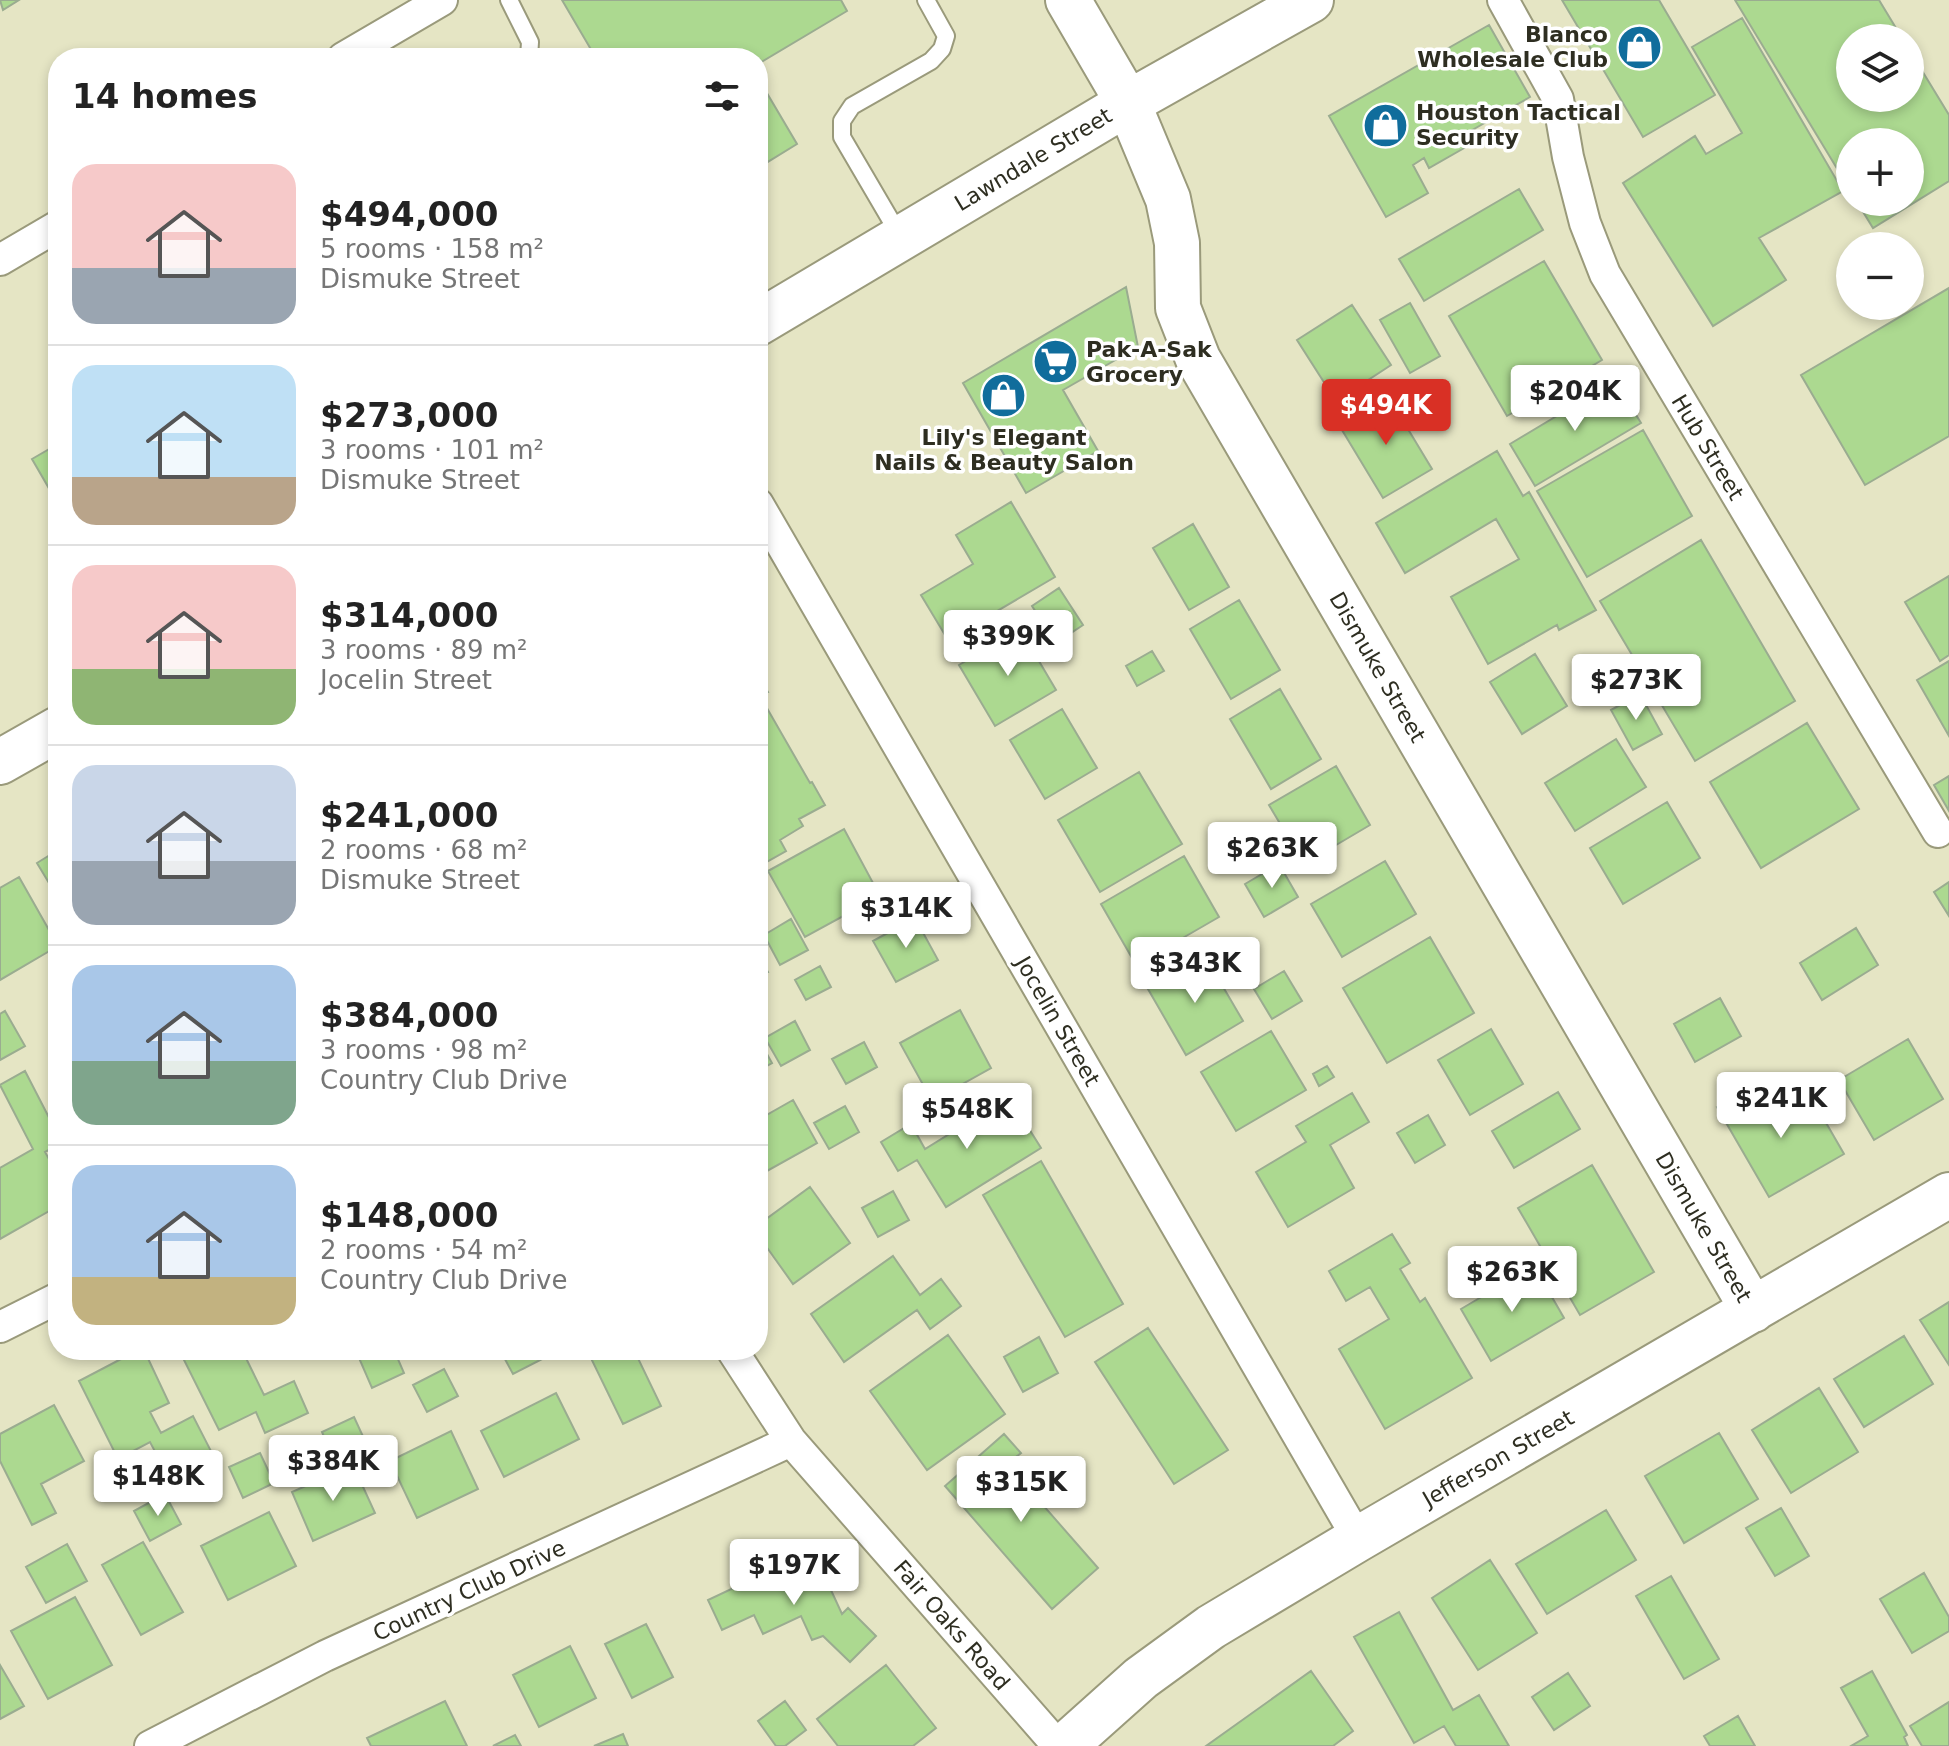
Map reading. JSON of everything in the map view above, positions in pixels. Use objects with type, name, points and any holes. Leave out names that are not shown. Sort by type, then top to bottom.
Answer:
[{"type":"street","points":[[360,48],[442,0]]},
{"type":"street","name":"Dismuke Street","points":[[1068,0],[1128,103],[1168,199],[1177,243],[1178,308],[1198,359],[1753,1310]]},
{"type":"street","name":"Lawndale Street","points":[[768,317],[1128,103],[1311,0]]},
{"type":"street","name":"Hub Street","points":[[1503,0],[1558,99],[1568,157],[1582,210],[1605,274],[1938,832]]},
{"type":"street","points":[[0,260],[48,232]]},
{"type":"street","name":"Jocelin Street","points":[[768,521],[1358,1539]]},
{"type":"street","points":[[0,762],[48,735]]},
{"type":"street","name":"Jefferson Street","points":[[1065,1746],[1141,1678],[1211,1627],[1949,1195]]},
{"type":"street","points":[[0,1327],[48,1303]]},
{"type":"street","name":"Fair Oaks Road","points":[[738,1360],[791,1441],[1058,1746]]},
{"type":"street","name":"Country Club Drive","points":[[150,1746],[325,1656],[791,1441]]},
{"type":"lane","points":[[509,0],[530,42],[530,48]]},
{"type":"lane","points":[[901,238],[842,137],[842,121],[852,106],[931,61],[942,49],[946,36],[926,0]]},
{"type":"building","points":[[0,0],[19,0],[3,10]]},
{"type":"building","points":[[562,0],[841,0],[847,11],[768,58],[768,48],[590,48]]},
{"type":"building","name":"Blanco Wholesale Club","points":[[1562,0],[1659,0],[1715,95],[1643,137]]},
{"type":"building","points":[[1735,0],[1879,0],[1894,24],[1836,24],[1836,112],[1924,112],[1924,74],[1949,115],[1949,181],[1924,196],[1924,128],[1836,128],[1836,167]]},
{"type":"building","points":[[1742,18],[1836,179],[1836,195],[1759,238],[1786,280],[1713,326],[1623,183],[1695,136],[1706,154],[1742,133],[1692,47]]},
{"type":"building","points":[[1489,25],[1530,97],[1467,133],[1473,143],[1429,168],[1424,158],[1413,165],[1428,193],[1386,217],[1329,116]]},
{"type":"building","points":[[768,95],[797,144],[768,162]]},
{"type":"building","points":[[1519,189],[1543,230],[1424,301],[1399,259]]},
{"type":"building","points":[[1866,216],[1892,216],[1873,228]]},
{"type":"building","points":[[1544,261],[1602,360],[1507,416],[1449,316]]},
{"type":"building","points":[[1126,287],[1138,347],[1063,390],[1098,451],[1026,493],[963,383]]},
{"type":"building","points":[[1949,288],[1949,436],[1865,485],[1801,375],[1895,320],[1924,320],[1924,303]]},
{"type":"building","points":[[1410,303],[1440,356],[1410,373],[1380,320]]},
{"type":"building","points":[[1352,305],[1391,365],[1336,401],[1297,340]]},
{"type":"building","points":[[1615,381],[1641,423],[1535,486],[1510,444]]},
{"type":"building","points":[[1388,396],[1432,469],[1383,498],[1339,425]]},
{"type":"building","points":[[1643,430],[1692,516],[1587,577],[1537,491]]},
{"type":"building","points":[[48,450],[48,487],[32,459]]},
{"type":"building","points":[[1497,451],[1523,496],[1529,492],[1596,610],[1559,630],[1557,625],[1488,664],[1451,597],[1519,559],[1496,519],[1405,573],[1376,523]]},
{"type":"building","points":[[1011,502],[1055,577],[948,640],[921,595],[973,564],[956,535]]},
{"type":"building","points":[[1193,524],[1229,587],[1189,610],[1153,548]]},
{"type":"building","points":[[1701,540],[1795,701],[1695,761],[1600,601]]},
{"type":"building","points":[[1949,576],[1949,655],[1940,661],[1905,602]]},
{"type":"building","points":[[1059,588],[1083,625],[1056,643],[1032,606]]},
{"type":"building","points":[[1239,600],[1280,670],[1231,699],[1190,629]]},
{"type":"building","points":[[1020,629],[1056,690],[995,726],[959,665]]},
{"type":"building","points":[[1152,651],[1164,671],[1137,686],[1126,666]]},
{"type":"building","points":[[1535,654],[1567,706],[1522,734],[1490,682]]},
{"type":"building","points":[[1949,661],[1949,736],[1917,680]]},
{"type":"building","points":[[1280,689],[1321,759],[1271,789],[1230,719]]},
{"type":"building","points":[[1640,694],[1662,734],[1633,750],[1611,710]]},
{"type":"building","points":[[1062,709],[1097,768],[1045,799],[1010,740]]},
{"type":"building","points":[[768,710],[825,805],[799,819],[803,826],[780,840],[786,851],[768,861]]},
{"type":"building","points":[[1807,723],[1859,809],[1761,868],[1710,782]]},
{"type":"building","points":[[1616,739],[1646,787],[1575,831],[1545,783]]},
{"type":"building","points":[[1336,766],[1370,825],[1304,864],[1269,805]]},
{"type":"building","points":[[1139,772],[1182,844],[1100,892],[1058,820]]},
{"type":"building","points":[[1949,776],[1949,811],[1934,785]]},
{"type":"building","points":[[1667,802],[1700,858],[1623,904],[1590,848]]},
{"type":"building","points":[[844,829],[880,896],[805,937],[768,871]]},
{"type":"building","points":[[48,856],[48,881],[37,863]]},
{"type":"building","points":[[1184,856],[1219,917],[1136,965],[1101,904]]},
{"type":"building","points":[[1385,861],[1416,914],[1342,957],[1311,904]]},
{"type":"building","points":[[1279,864],[1298,897],[1264,917],[1245,884]]},
{"type":"building","points":[[19,877],[48,928],[48,952],[0,980],[0,888]]},
{"type":"building","points":[[1949,882],[1949,916],[1934,892]]},
{"type":"building","points":[[915,918],[938,960],[896,982],[873,941]]},
{"type":"building","points":[[791,919],[808,950],[780,965],[768,942],[768,933]]},
{"type":"building","points":[[1856,928],[1878,965],[1822,1000],[1800,963]]},
{"type":"building","points":[[1430,937],[1474,1013],[1387,1063],[1343,988]]},
{"type":"building","points":[[1205,956],[1243,1021],[1186,1055],[1148,989]]},
{"type":"building","points":[[820,966],[831,987],[806,1000],[795,980]]},
{"type":"building","points":[[1284,971],[1302,1001],[1272,1019],[1254,989]]},
{"type":"building","points":[[1720,998],[1741,1036],[1695,1062],[1674,1024]]},
{"type":"building","points":[[960,1010],[991,1068],[932,1101],[900,1043]]},
{"type":"building","points":[[5,1011],[25,1046],[0,1060],[0,1014]]},
{"type":"building","points":[[795,1021],[810,1050],[781,1066],[768,1043],[768,1036]]},
{"type":"building","points":[[1491,1029],[1523,1084],[1470,1115],[1438,1060]]},
{"type":"building","points":[[1271,1031],[1306,1090],[1236,1131],[1201,1072]]},
{"type":"building","points":[[1908,1039],[1943,1099],[1874,1140],[1839,1080]]},
{"type":"building","points":[[864,1042],[877,1067],[846,1084],[832,1059]]},
{"type":"building","points":[[1327,1066],[1334,1077],[1319,1086],[1313,1074]]},
{"type":"building","points":[[25,1071],[48,1116],[48,1150],[45,1152],[48,1157],[48,1212],[0,1239],[0,1168],[33,1149],[0,1085]]},
{"type":"building","points":[[1747,1090],[1765,1121],[1810,1095],[1844,1154],[1769,1197],[1717,1107]]},
{"type":"building","points":[[1558,1092],[1580,1129],[1514,1168],[1492,1131]]},
{"type":"building","points":[[1352,1093],[1369,1122],[1330,1145],[1354,1188],[1288,1227],[1256,1172],[1306,1142],[1296,1126]]},
{"type":"building","points":[[1009,1097],[1041,1148],[946,1207],[917,1160],[898,1171],[881,1142],[911,1124],[925,1149]]},
{"type":"building","points":[[793,1100],[817,1143],[768,1170],[768,1114]]},
{"type":"building","points":[[845,1106],[859,1132],[829,1149],[814,1123]]},
{"type":"building","points":[[1428,1115],[1445,1145],[1415,1163],[1397,1133]]},
{"type":"building","points":[[1041,1161],[1123,1304],[1065,1337],[983,1195]]},
{"type":"building","points":[[1592,1165],[1654,1272],[1580,1315],[1518,1208]]},
{"type":"building","points":[[810,1187],[850,1243],[793,1284],[768,1249],[768,1218]]},
{"type":"building","points":[[893,1191],[909,1220],[878,1237],[862,1208]]},
{"type":"building","points":[[1392,1234],[1410,1263],[1400,1269],[1420,1302],[1425,1298],[1472,1378],[1385,1429],[1339,1349],[1389,1319],[1370,1287],[1346,1301],[1329,1271]]},
{"type":"building","points":[[893,1256],[920,1295],[941,1279],[961,1306],[930,1329],[917,1310],[844,1362],[811,1314]]},
{"type":"building","points":[[1534,1266],[1564,1318],[1491,1361],[1461,1309]]},
{"type":"building","points":[[1949,1302],[1949,1365],[1920,1320]]},
{"type":"building","points":[[1148,1328],[1228,1450],[1174,1484],[1095,1362]]},
{"type":"building","points":[[948,1335],[1005,1414],[927,1470],[870,1391]]},
{"type":"building","points":[[1904,1336],[1933,1384],[1864,1427],[1834,1379]]},
{"type":"building","points":[[1039,1337],[1058,1373],[1023,1392],[1004,1357]]},
{"type":"building","points":[[119,1360],[149,1360],[169,1403],[150,1412],[161,1433],[193,1416],[214,1457],[170,1480],[150,1442],[118,1459],[79,1381]]},
{"type":"building","points":[[184,1360],[247,1360],[264,1395],[294,1381],[308,1413],[265,1433],[256,1412],[219,1430]]},
{"type":"building","points":[[360,1360],[398,1360],[404,1373],[372,1388]]},
{"type":"building","points":[[505,1360],[540,1360],[513,1374]]},
{"type":"building","points":[[592,1360],[639,1360],[661,1406],[623,1424]]},
{"type":"building","points":[[444,1369],[458,1396],[427,1412],[413,1385]]},
{"type":"building","points":[[1819,1388],[1858,1452],[1791,1493],[1752,1430]]},
{"type":"building","points":[[556,1393],[579,1439],[504,1477],[481,1431]]},
{"type":"building","points":[[54,1405],[84,1461],[41,1484],[56,1513],[32,1525],[0,1461],[0,1434]]},
{"type":"building","points":[[354,1417],[366,1443],[333,1458],[322,1432]]},
{"type":"building","points":[[451,1431],[478,1489],[417,1518],[390,1461]]},
{"type":"building","points":[[1719,1433],[1758,1499],[1684,1543],[1645,1476]]},
{"type":"building","points":[[1004,1434],[1021,1453],[1007,1464],[1098,1568],[1052,1609],[945,1486]]},
{"type":"building","points":[[260,1453],[274,1483],[243,1498],[229,1467]]},
{"type":"building","points":[[353,1465],[375,1513],[313,1541],[292,1492]]},
{"type":"building","points":[[165,1494],[181,1524],[150,1541],[134,1511]]},
{"type":"building","points":[[1781,1508],[1809,1556],[1775,1576],[1746,1528]]},
{"type":"building","points":[[1606,1510],[1636,1560],[1547,1614],[1516,1564]]},
{"type":"building","points":[[269,1512],[296,1566],[228,1600],[201,1546]]},
{"type":"building","points":[[143,1542],[183,1612],[141,1635],[102,1565]]},
{"type":"building","points":[[67,1544],[87,1581],[46,1603],[26,1567]]},
{"type":"building","points":[[806,1554],[818,1577],[824,1575],[842,1614],[848,1608],[876,1636],[850,1662],[823,1636],[812,1640],[801,1616],[763,1634],[754,1615],[722,1630],[708,1600]]},
{"type":"building","points":[[1490,1560],[1537,1633],[1478,1670],[1432,1598]]},
{"type":"building","points":[[1924,1573],[1949,1617],[1949,1631],[1912,1653],[1880,1599]]},
{"type":"building","points":[[1671,1576],[1719,1659],[1684,1679],[1636,1596]]},
{"type":"building","points":[[75,1597],[112,1665],[48,1699],[11,1631]]},
{"type":"building","points":[[1399,1612],[1453,1710],[1479,1695],[1509,1746],[1456,1746],[1444,1726],[1414,1743],[1354,1637]]},
{"type":"building","points":[[646,1624],[673,1677],[632,1698],[605,1644]]},
{"type":"building","points":[[570,1646],[596,1698],[539,1727],[513,1675]]},
{"type":"building","points":[[0,1665],[24,1706],[0,1719]]},
{"type":"building","points":[[886,1665],[936,1728],[913,1746],[838,1746],[817,1719]]},
{"type":"building","points":[[1311,1671],[1353,1731],[1333,1746],[1206,1746]]},
{"type":"building","points":[[1872,1671],[1907,1735],[1904,1737],[1908,1746],[1851,1746],[1868,1736],[1841,1688]]},
{"type":"building","points":[[1568,1673],[1590,1706],[1554,1730],[1532,1697]]},
{"type":"building","points":[[445,1701],[467,1746],[371,1746],[367,1738]]},
{"type":"building","points":[[785,1701],[806,1730],[785,1746],[776,1746],[758,1721]]},
{"type":"building","points":[[1949,1702],[1949,1746],[1922,1746],[1910,1726]]},
{"type":"building","points":[[1738,1716],[1755,1746],[1710,1746],[1704,1736]]},
{"type":"building","points":[[623,1734],[628,1746],[594,1746]]},
{"type":"building","points":[[515,1735],[521,1746],[493,1746]]},
{"type":"place","name":"Blanco Wholesale Club","points":[[1639,47]]},
{"type":"place","name":"Houston Tactical Security","points":[[1385,125]]},
{"type":"place","name":"Pak-A-Sak Grocery","points":[[1055,362]]},
{"type":"place","name":"Lily's Elegant Nails & Beauty Salon","points":[[1004,396]]}]
